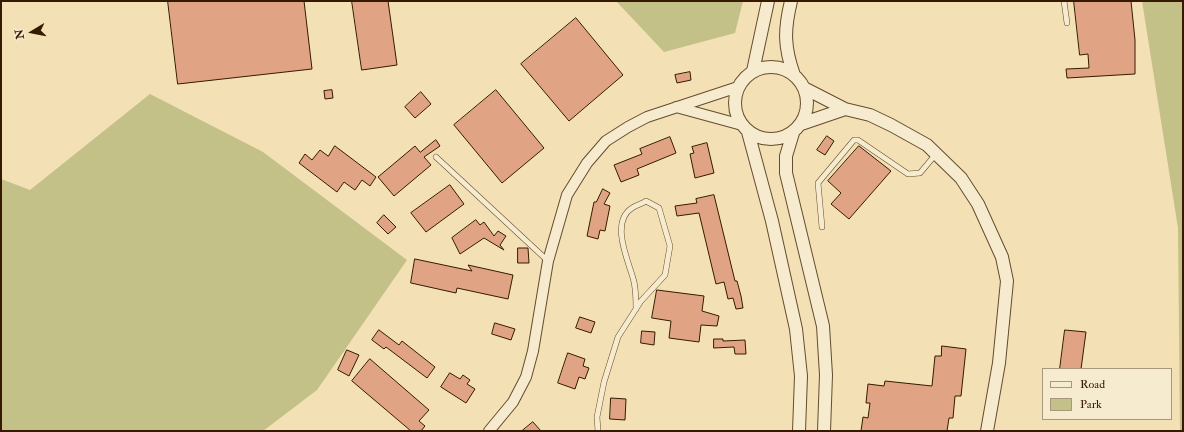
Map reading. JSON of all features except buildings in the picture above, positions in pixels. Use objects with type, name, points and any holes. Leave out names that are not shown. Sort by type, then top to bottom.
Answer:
[{"type":"street","points":[[753,71],[768,1]]},
{"type":"street","points":[[790,1],[785,38],[787,56],[794,75],[804,88],[807,100],[806,112],[802,124]]},
{"type":"street","points":[[794,75],[785,69],[774,67],[764,67],[753,71],[744,78],[738,86],[734,107],[745,129],[772,221],[796,329],[801,376],[799,431]]},
{"type":"street","points":[[490,431],[513,402],[526,377],[534,351],[548,261],[568,195],[588,163],[606,141],[647,117],[738,86]]},
{"type":"street","points":[[804,88],[845,109],[870,115],[910,134],[936,153],[961,178],[978,204],[1002,257],[1007,281],[999,363],[988,431]]},
{"type":"street","points":[[676,107],[745,129],[759,138],[770,140],[782,139],[793,133],[802,124],[845,109]]},
{"type":"street","points":[[793,133],[786,156],[786,173],[823,326],[826,375],[824,431]]},
{"type":"lane","points":[[1064,1],[1067,23]]},
{"type":"lane","points":[[822,227],[818,183],[854,140],[858,140],[908,174],[920,173],[936,153]]},
{"type":"lane","points":[[436,157],[548,261]]},
{"type":"lane","points":[[598,431],[597,417],[604,382],[618,337],[636,309],[665,275],[670,246],[659,208],[646,201],[631,209],[623,221],[621,239],[634,279],[636,309]]},
{"type":"green space","points":[[616,1],[743,1],[735,33],[664,52]]},
{"type":"green space","points":[[1142,1],[1183,1],[1183,431],[1180,431],[1178,228]]},
{"type":"green space","points":[[150,94],[263,152],[407,260],[317,390],[263,431],[1,431],[1,179],[30,190]]}]
